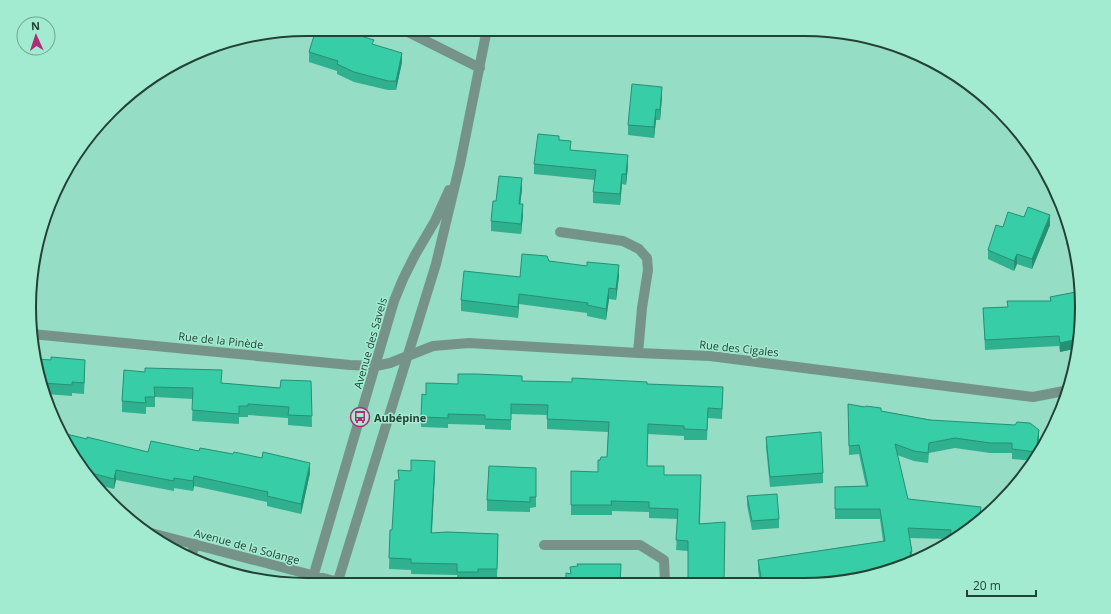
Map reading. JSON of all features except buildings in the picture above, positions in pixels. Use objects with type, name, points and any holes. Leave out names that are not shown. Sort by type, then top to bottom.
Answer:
[{"type":"street","points":[[416,36],[480,68]]},
{"type":"street","name":"Avenue des Savels","points":[[342,578],[436,264],[460,164],[486,36]]},
{"type":"street","name":"Avenue des Savels","points":[[314,578],[394,301],[415,255],[435,221],[460,164]]},
{"type":"street","points":[[560,232],[623,241],[638,249],[647,258],[648,270],[642,308],[638,353]]},
{"type":"street","name":"Rue de la Pinède","points":[[38,335],[343,364],[376,366],[407,357]]},
{"type":"street","name":"Rue des Cigales","points":[[407,357],[433,346],[469,343],[710,356],[1033,397],[1062,391]]},
{"type":"street","name":"Avenue de la Solange","points":[[162,536],[194,544],[306,578]]},
{"type":"street","points":[[192,552],[194,544]]},
{"type":"street","points":[[544,545],[640,545],[664,560],[665,578]]},
{"type":"place","name":"Aubépine","points":[[360,417]]}]
